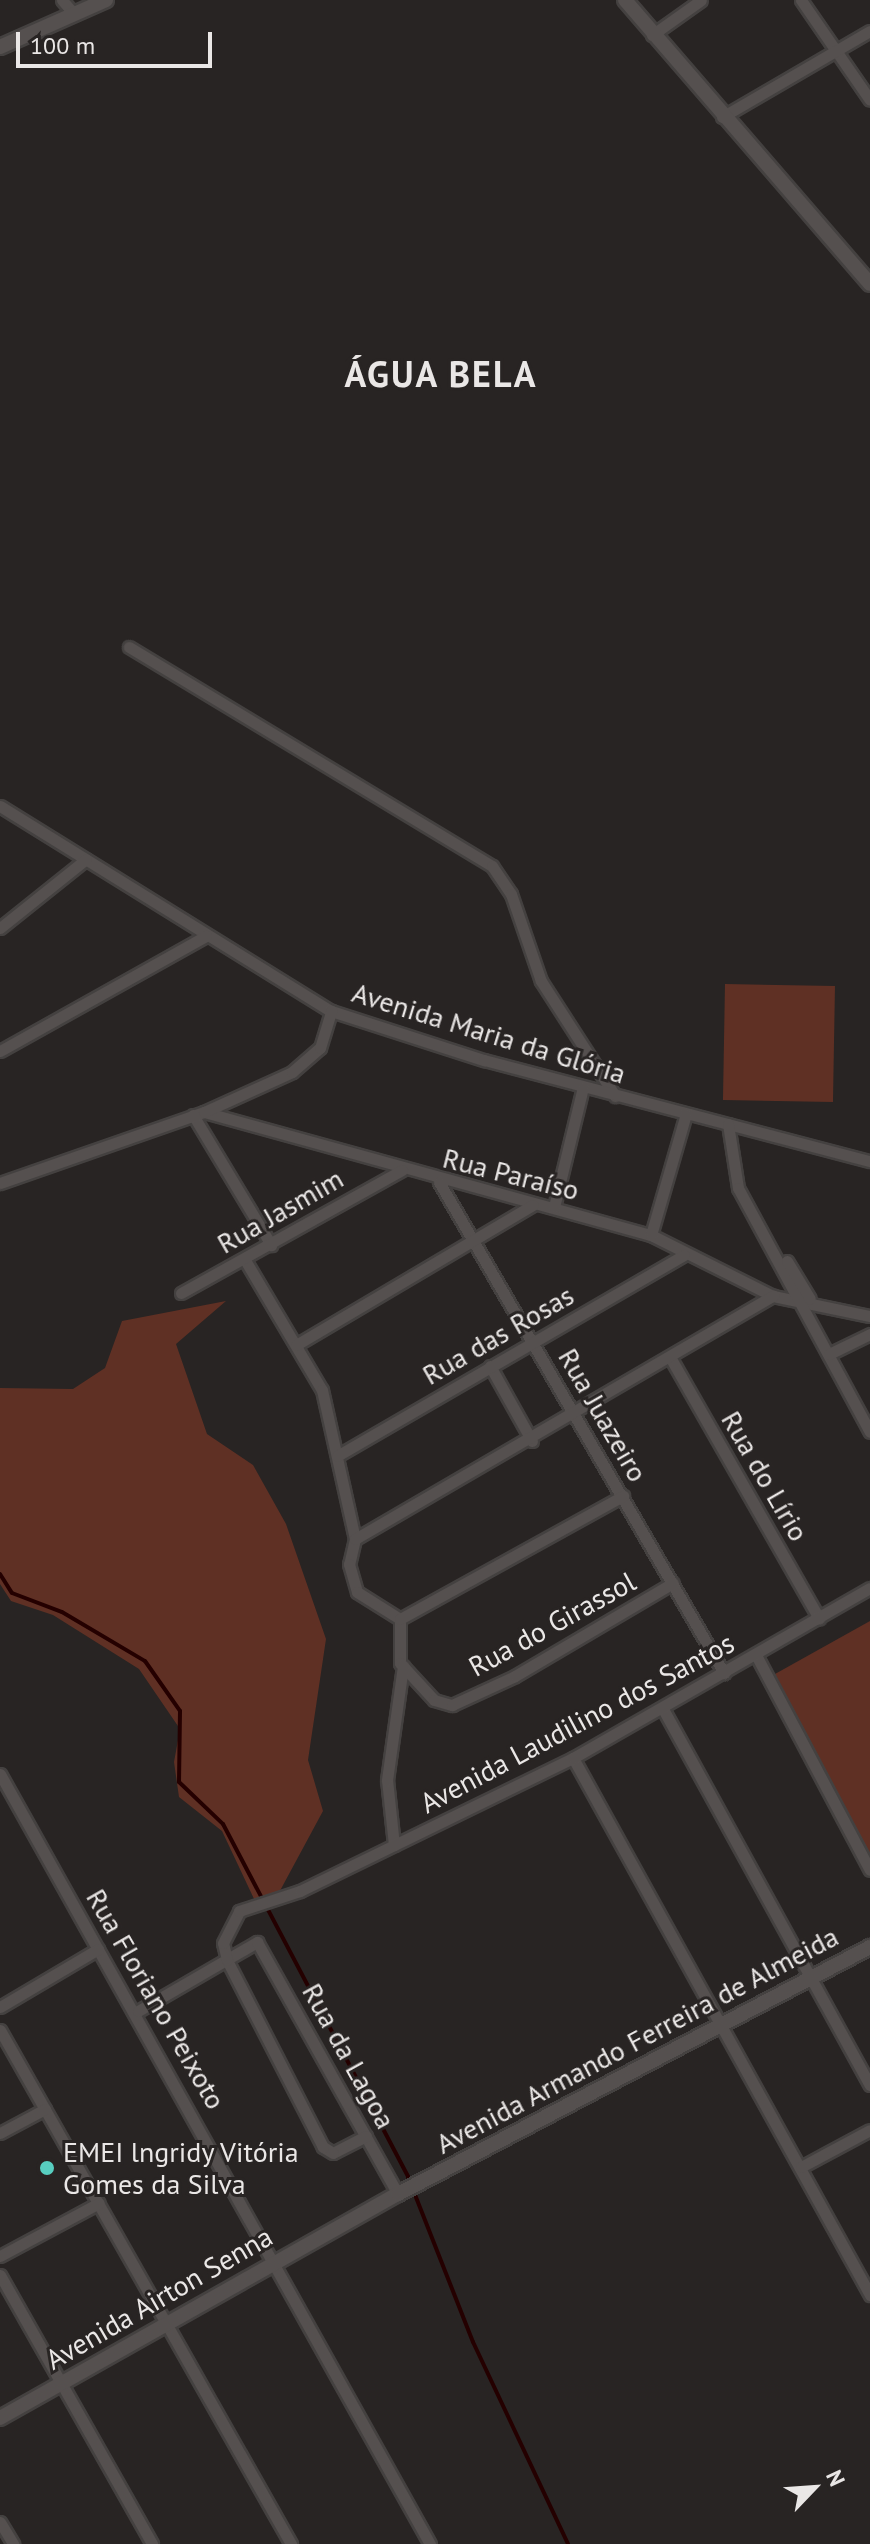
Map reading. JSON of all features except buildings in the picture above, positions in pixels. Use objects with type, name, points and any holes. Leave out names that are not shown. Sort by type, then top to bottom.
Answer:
[{"type":"street","points":[[62,0],[74,14]]},
{"type":"street","points":[[0,47],[106,0]]},
{"type":"street","points":[[625,0],[722,117],[870,284]]},
{"type":"street","points":[[652,35],[701,0]]},
{"type":"street","points":[[801,0],[870,100]]},
{"type":"street","points":[[722,117],[870,31]]},
{"type":"street","points":[[129,647],[492,866],[511,894],[541,981],[615,1096]]},
{"type":"street","name":"Avenida Maria da Glória","points":[[1,808],[331,1011],[615,1096],[870,1161]]},
{"type":"street","points":[[0,928],[86,859]]},
{"type":"street","points":[[0,1051],[206,936]]},
{"type":"street","points":[[0,1183],[198,1114],[310,1060],[331,1011]]},
{"type":"street","points":[[554,1207],[583,1087]]},
{"type":"street","points":[[198,1114],[271,1245]]},
{"type":"street","name":"Rua Paraíso","points":[[198,1114],[439,1182],[533,1205],[554,1207],[651,1235],[684,1255],[773,1296],[804,1298],[870,1316]]},
{"type":"street","points":[[651,1235],[686,1114]]},
{"type":"street","points":[[728,1124],[736,1182],[804,1298],[870,1432]]},
{"type":"street","name":"Rua Jasmim","points":[[181,1293],[402,1170]]},
{"type":"street","name":"Rua Juazeiro","points":[[439,1182],[724,1673]]},
{"type":"street","points":[[296,1345],[533,1205]]},
{"type":"street","name":"Rua das Rosas","points":[[337,1456],[532,1340],[684,1255]]},
{"type":"street","points":[[245,1260],[322,1390],[355,1539],[349,1564],[357,1592],[400,1619]]},
{"type":"street","points":[[355,1539],[532,1441],[773,1296]]},
{"type":"street","points":[[829,1354],[870,1334]]},
{"type":"street","name":"Rua do Lírio","points":[[670,1357],[819,1618]]},
{"type":"street","points":[[490,1366],[532,1441]]},
{"type":"street","points":[[400,1619],[623,1496]]},
{"type":"street","name":"Rua do Girassol","points":[[403,1666],[434,1700],[452,1705],[673,1583]]},
{"type":"street","name":"Avenida Laudilino dos Santos","points":[[227,1960],[223,1943],[239,1911],[300,1891],[573,1758],[870,1588]]},
{"type":"street","points":[[394,1845],[387,1780],[403,1666],[400,1619]]},
{"type":"street","points":[[756,1655],[870,1870]]},
{"type":"street","points":[[663,1709],[814,1978],[870,2085]]},
{"type":"street","points":[[573,1758],[870,2295]]},
{"type":"street","name":"Rua Floriano Peixoto","points":[[0,1774],[98,1949],[138,2011],[430,2544]]},
{"type":"street","name":"Rua da Lagoa","points":[[227,1960],[257,1942],[401,2193]]},
{"type":"street","name":"Avenida Armando Ferreira de Almeida","points":[[428,2179],[724,2027],[870,1947]]},
{"type":"street","points":[[0,2007],[98,1949]]},
{"type":"street","points":[[138,2011],[227,1960],[323,2147],[337,2152],[366,2136]]},
{"type":"street","points":[[0,2030],[291,2544]]},
{"type":"street","points":[[0,2133],[45,2109]]},
{"type":"street","points":[[801,2167],[870,2130]]},
{"type":"street","name":"Avenida Airton Senna","points":[[0,2418],[428,2179]]},
{"type":"street","points":[[0,2256],[99,2203]]},
{"type":"street","points":[[0,2275],[152,2544]]},
{"type":"street","points":[[0,2522],[13,2544]]},
{"type":"shaded area","points":[[725,984],[835,986],[833,1102],[723,1100]]},
{"type":"shaded area","points":[[226,1301],[176,1344],[207,1434],[253,1465],[286,1524],[326,1639],[308,1760],[323,1811],[275,1900],[255,1901],[222,1831],[179,1797],[174,1762],[180,1729],[139,1669],[53,1615],[11,1601],[0,1584],[0,1388],[73,1389],[105,1368],[122,1321]]},
{"type":"shaded area","points":[[870,1621],[870,1857],[775,1674]]},
{"type":"waterway","points":[[0,1574],[12,1593],[62,1612],[145,1661],[180,1711],[179,1782],[223,1824],[408,2177],[473,2342],[568,2544]]},
{"type":"place","name":"EMEI lngridy Vitória Gomes da Silva","points":[[47,2168]]},
{"type":"district","name":"ÁGUA BELA","points":[[441,374]]}]
